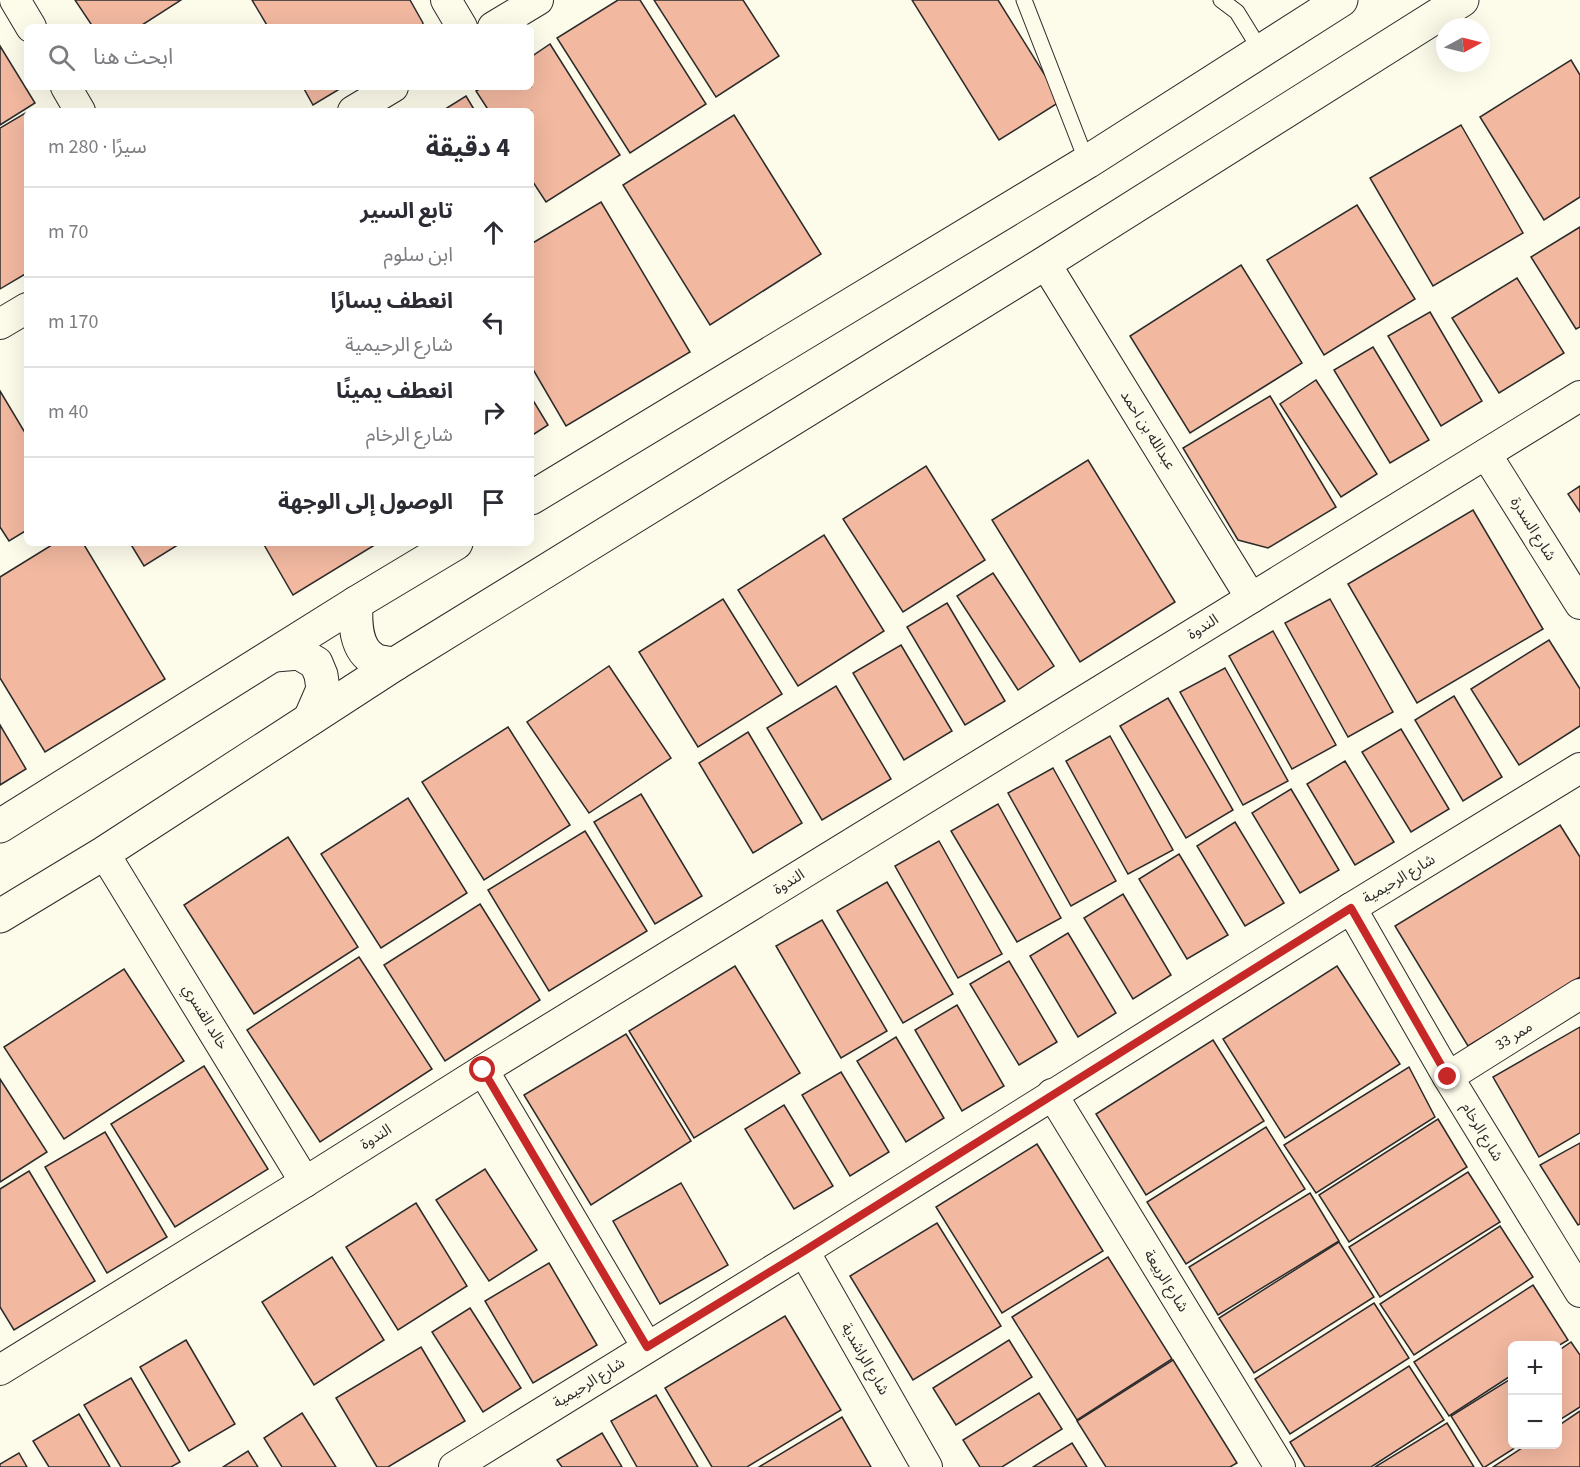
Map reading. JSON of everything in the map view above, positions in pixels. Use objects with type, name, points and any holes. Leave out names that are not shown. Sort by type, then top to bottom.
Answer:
[{"type":"street","points":[[15,0],[29,24]]},
{"type":"street","points":[[446,0],[460,24]]},
{"type":"street","points":[[498,24],[538,0]]},
{"type":"street","points":[[0,916],[104,853],[395,664],[1045,263],[1462,0]]},
{"type":"street","points":[[534,496],[1087,162],[1261,51],[1322,5]]},
{"type":"street","points":[[68,90],[78,108]]},
{"type":"street","points":[[358,108],[388,90]]},
{"type":"street","name":"عبدالله بن احمد","points":[[1045,263],[1251,598]]},
{"type":"street","points":[[0,324],[24,310]]},
{"type":"street","name":"الندوة","points":[[0,1370],[483,1070],[1580,396]]},
{"type":"street","name":"شارع السدرة","points":[[1486,454],[1580,604]]},
{"type":"street","points":[[0,826],[451,546]]},
{"type":"street","points":[[356,603],[355,627],[363,650],[376,661],[395,664]]},
{"type":"street","points":[[275,655],[299,653],[316,663],[323,689],[310,719]]},
{"type":"street","name":"شارع الرحيمية","points":[[454,1467],[1351,908],[1580,768]]},
{"type":"street","name":"خالد القسري","points":[[104,853],[305,1182]]},
{"type":"street","name":"شارع الرخام","points":[[1351,908],[1448,1077],[1580,1292]]},
{"type":"street","name":"ممر 33","points":[[1448,1077],[1580,994]]},
{"type":"street","points":[[483,1070],[647,1347]]},
{"type":"street","name":"شارع الربيعة","points":[[1052,1095],[1280,1467]]},
{"type":"street","name":"شارع الراشدية","points":[[804,1251],[927,1467]]},
{"type":"lane","points":[[1024,0],[1087,162]]},
{"type":"lane","points":[[1221,0],[1237,12],[1261,51]]},
{"type":"building","points":[[75,0],[181,0],[144,24],[91,24]]},
{"type":"building","points":[[252,0],[410,0],[423,23],[423,24],[266,24]]},
{"type":"building","points":[[618,0],[640,0],[706,104],[630,153],[557,38]]},
{"type":"building","points":[[654,0],[743,0],[779,56],[716,97]]},
{"type":"building","points":[[912,0],[998,0],[1061,101],[999,140]]},
{"type":"building","points":[[550,44],[620,155],[546,202],[534,184],[534,108],[487,108],[476,91],[534,90],[534,55]]},
{"type":"building","points":[[0,46],[24,85],[24,90],[27,90],[35,103],[0,125]]},
{"type":"building","points":[[1571,60],[1580,75],[1580,197],[1544,220],[1480,117]]},
{"type":"building","points":[[305,90],[338,90],[313,105]]},
{"type":"building","points":[[466,96],[473,108],[447,108]]},
{"type":"building","points":[[24,114],[24,275],[0,289],[0,128]]},
{"type":"building","points":[[734,115],[821,254],[710,325],[623,185]]},
{"type":"building","points":[[1461,125],[1523,233],[1433,286],[1370,178]]},
{"type":"building","points":[[601,202],[690,352],[566,426],[534,371],[534,242]]},
{"type":"building","points":[[1357,205],[1415,299],[1324,355],[1267,260]]},
{"type":"building","points":[[1580,227],[1580,327],[1576,329],[1531,257]]},
{"type":"building","points":[[1241,265],[1302,363],[1190,433],[1130,336]]},
{"type":"building","points":[[1517,278],[1564,353],[1499,393],[1452,318]]},
{"type":"building","points":[[1430,312],[1482,401],[1441,426],[1388,336]]},
{"type":"building","points":[[1373,347],[1429,440],[1390,463],[1334,370]]},
{"type":"building","points":[[1316,380],[1377,474],[1341,497],[1280,404]]},
{"type":"building","points":[[0,391],[24,431],[24,532],[9,541],[0,527]]},
{"type":"building","points":[[1270,396],[1336,507],[1268,548],[1238,540],[1183,448]]},
{"type":"building","points":[[534,402],[548,425],[534,434]]},
{"type":"building","points":[[1088,460],[1175,602],[1080,662],[992,520]]},
{"type":"building","points":[[926,466],[985,560],[903,612],[843,519]]},
{"type":"building","points":[[1580,486],[1580,512],[1568,494]]},
{"type":"building","points":[[1473,510],[1543,629],[1417,703],[1348,584]]},
{"type":"building","points":[[824,535],[884,631],[798,686],[738,590]]},
{"type":"building","points":[[50,546],[85,546],[165,679],[45,752],[0,678],[0,577]]},
{"type":"building","points":[[132,546],[176,546],[144,566]]},
{"type":"building","points":[[265,546],[373,546],[293,595]]},
{"type":"building","points":[[993,573],[1054,666],[1018,690],[957,596]]},
{"type":"building","points":[[723,599],[782,694],[698,747],[639,652]]},
{"type":"building","points":[[1330,599],[1393,712],[1348,737],[1285,623]]},
{"type":"building","points":[[947,603],[1005,701],[965,725],[907,627]]},
{"type":"building","points":[[1273,631],[1336,745],[1292,769],[1229,656]]},
{"type":"building","points":[[1549,640],[1580,689],[1580,726],[1519,765],[1471,689]]},
{"type":"building","points":[[901,645],[952,731],[904,760],[853,673]]},
{"type":"building","points":[[609,666],[671,758],[589,813],[527,722]]},
{"type":"building","points":[[1225,668],[1288,781],[1243,805],[1180,692]]},
{"type":"building","points":[[836,686],[891,779],[822,820],[767,728]]},
{"type":"building","points":[[1454,696],[1502,777],[1463,801],[1415,720]]},
{"type":"building","points":[[1168,698],[1233,810],[1186,838],[1120,726]]},
{"type":"building","points":[[0,725],[26,769],[0,785]]},
{"type":"building","points":[[508,727],[570,825],[484,880],[422,782]]},
{"type":"building","points":[[1401,729],[1449,809],[1411,832],[1362,752]]},
{"type":"building","points":[[748,732],[802,823],[753,853],[699,763]]},
{"type":"building","points":[[1110,736],[1173,850],[1128,874],[1066,761]]},
{"type":"building","points":[[1345,761],[1394,842],[1355,865],[1307,784]]},
{"type":"building","points":[[1053,768],[1116,881],[1071,906],[1008,793]]},
{"type":"building","points":[[1291,789],[1339,870],[1300,893],[1252,813]]},
{"type":"building","points":[[641,794],[702,896],[655,924],[594,822]]},
{"type":"building","points":[[408,798],[467,893],[381,948],[321,854]]},
{"type":"building","points":[[998,804],[1061,918],[1017,942],[951,831]]},
{"type":"building","points":[[1235,822],[1284,903],[1245,926],[1197,846]]},
{"type":"building","points":[[1560,825],[1580,857],[1580,977],[1468,1046],[1395,926]]},
{"type":"building","points":[[585,831],[647,931],[549,991],[488,890]]},
{"type":"building","points":[[288,837],[358,947],[254,1014],[184,905]]},
{"type":"building","points":[[939,841],[1002,954],[958,978],[895,866]]},
{"type":"building","points":[[1179,854],[1228,935],[1187,959],[1139,879]]},
{"type":"building","points":[[887,882],[953,994],[903,1023],[837,911]]},
{"type":"building","points":[[1123,894],[1171,975],[1133,999],[1084,918]]},
{"type":"building","points":[[480,904],[540,1000],[445,1061],[384,965]]},
{"type":"building","points":[[822,920],[887,1031],[841,1058],[776,946]]},
{"type":"building","points":[[1068,933],[1116,1013],[1078,1037],[1030,956]]},
{"type":"building","points":[[359,957],[432,1069],[320,1142],[247,1030]]},
{"type":"building","points":[[1009,961],[1057,1042],[1019,1065],[970,984]]},
{"type":"building","points":[[735,966],[800,1073],[694,1138],[629,1031]]},
{"type":"building","points":[[1337,966],[1400,1064],[1285,1138],[1223,1039]]},
{"type":"building","points":[[124,969],[184,1061],[64,1139],[4,1047]]},
{"type":"building","points":[[957,1005],[1004,1086],[962,1111],[915,1030]]},
{"type":"building","points":[[1580,1027],[1580,1133],[1539,1157],[1493,1077]]},
{"type":"building","points":[[626,1034],[691,1141],[591,1205],[524,1095]]},
{"type":"building","points":[[896,1037],[944,1118],[906,1142],[857,1061]]},
{"type":"building","points":[[1213,1040],[1264,1121],[1146,1195],[1096,1114]]},
{"type":"building","points":[[204,1066],[268,1169],[175,1227],[111,1124]]},
{"type":"building","points":[[1409,1067],[1435,1117],[1316,1193],[1284,1145]]},
{"type":"building","points":[[841,1072],[889,1152],[850,1176],[802,1095]]},
{"type":"building","points":[[0,1079],[47,1152],[0,1182]]},
{"type":"building","points":[[784,1105],[833,1186],[794,1209],[745,1129]]},
{"type":"building","points":[[1438,1119],[1467,1167],[1349,1242],[1319,1195]]},
{"type":"building","points":[[1266,1127],[1305,1189],[1186,1264],[1147,1202]]},
{"type":"building","points":[[105,1132],[167,1237],[107,1273],[45,1167]]},
{"type":"building","points":[[1580,1143],[1580,1224],[1578,1225],[1540,1165]]},
{"type":"building","points":[[1037,1144],[1103,1251],[1002,1313],[936,1207]]},
{"type":"building","points":[[485,1169],[537,1250],[489,1281],[436,1200]]},
{"type":"building","points":[[29,1171],[95,1281],[14,1330],[0,1307],[0,1189]]},
{"type":"building","points":[[1468,1172],[1500,1222],[1380,1297],[1349,1247]]},
{"type":"building","points":[[681,1183],[728,1265],[660,1304],[613,1221]]},
{"type":"building","points":[[1310,1193],[1339,1241],[1218,1315],[1189,1267]]},
{"type":"building","points":[[416,1203],[467,1286],[398,1330],[346,1247]]},
{"type":"building","points":[[937,1223],[1001,1326],[913,1380],[850,1276]]},
{"type":"building","points":[[1500,1226],[1533,1277],[1414,1355],[1380,1304]]},
{"type":"building","points":[[1339,1242],[1374,1297],[1254,1373],[1219,1318]]},
{"type":"building","points":[[332,1257],[384,1340],[314,1385],[262,1302]]},
{"type":"building","points":[[1108,1257],[1172,1359],[1077,1420],[1012,1317]]},
{"type":"building","points":[[549,1263],[597,1345],[533,1383],[485,1301]]},
{"type":"building","points":[[1533,1285],[1568,1340],[1562,1344],[1562,1341],[1508,1341],[1508,1378],[1449,1416],[1414,1362]]},
{"type":"building","points":[[1374,1303],[1409,1358],[1290,1434],[1255,1379]]},
{"type":"building","points":[[470,1308],[521,1388],[483,1412],[432,1332]]},
{"type":"building","points":[[785,1316],[841,1410],[747,1467],[712,1467],[665,1388]]},
{"type":"building","points":[[186,1340],[235,1424],[189,1451],[140,1367]]},
{"type":"building","points":[[1009,1340],[1032,1377],[956,1425],[933,1388]]},
{"type":"building","points":[[1571,1342],[1580,1355],[1580,1407],[1562,1418],[1562,1395],[1562,1348]]},
{"type":"building","points":[[421,1347],[465,1421],[388,1467],[377,1467],[336,1398]]},
{"type":"building","points":[[1173,1360],[1237,1463],[1230,1467],[1106,1467],[1077,1421]]},
{"type":"building","points":[[1409,1366],[1444,1420],[1371,1467],[1305,1467],[1290,1442]]},
{"type":"building","points":[[131,1378],[180,1462],[171,1467],[121,1467],[84,1405]]},
{"type":"building","points":[[1508,1380],[1508,1449],[1513,1449],[1483,1467],[1451,1416]]},
{"type":"building","points":[[1039,1393],[1062,1429],[1002,1467],[980,1467],[963,1440]]},
{"type":"building","points":[[656,1395],[698,1467],[637,1467],[611,1421]]},
{"type":"building","points":[[1580,1411],[1580,1467],[1493,1467],[1520,1449],[1562,1449],[1562,1423]]},
{"type":"building","points":[[302,1413],[336,1467],[282,1467],[264,1438]]},
{"type":"building","points":[[79,1414],[110,1467],[49,1467],[33,1441]]},
{"type":"building","points":[[842,1417],[871,1467],[759,1467]]},
{"type":"building","points":[[1447,1423],[1474,1467],[1375,1467]]},
{"type":"building","points":[[602,1433],[622,1467],[562,1467],[557,1460]]},
{"type":"building","points":[[1072,1443],[1087,1467],[1033,1467]]},
{"type":"building","points":[[248,1451],[258,1467],[223,1467]]},
{"type":"building","points":[[19,1453],[27,1467],[0,1467],[0,1464]]},
{"type":"route","points":[[483,1070],[647,1347],[1351,908],[1448,1077]]}]
